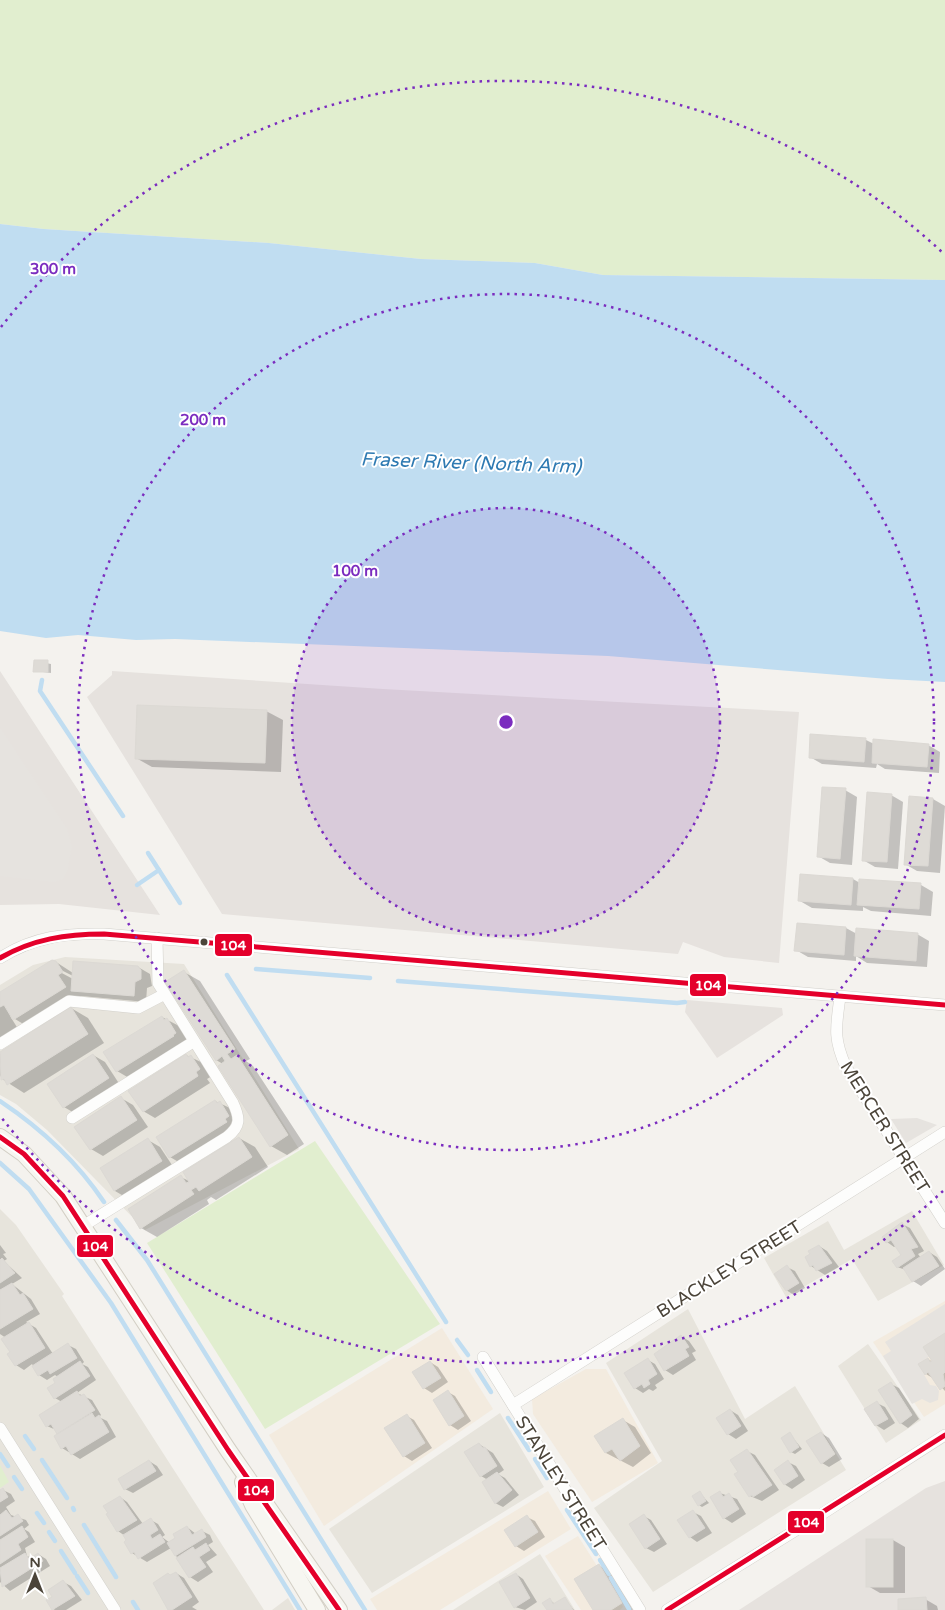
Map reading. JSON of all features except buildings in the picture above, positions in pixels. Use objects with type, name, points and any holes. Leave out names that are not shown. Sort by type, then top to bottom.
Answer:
[{"type":"main road","points":[[0,1137],[38,1168],[63,1196],[228,1450],[339,1610]]},
{"type":"main road","points":[[228,1450],[253,1505],[316,1610]]},
{"type":"street","points":[[0,958],[15,949],[45,937],[72,933],[158,938],[840,998],[945,1005]]},
{"type":"street","points":[[83,1226],[236,1130],[238,1114],[233,1103],[163,995],[158,983],[158,938]]},
{"type":"street","points":[[0,1044],[69,1000],[138,1008],[163,995]]},
{"type":"street","name":"MERCER STREET","points":[[840,998],[836,1029],[837,1046],[846,1067],[945,1223]]},
{"type":"street","points":[[72,1118],[194,1042]]},
{"type":"street","name":"BLACKLEY STREET","points":[[513,1405],[945,1132]]},
{"type":"street","name":"STANLEY STREET","points":[[483,1357],[640,1610]]},
{"type":"street","points":[[0,1428],[114,1610]]},
{"type":"street","points":[[666,1610],[822,1514],[945,1435]]},
{"type":"shaded area","points":[[0,671],[160,915],[59,904],[0,905]]},
{"type":"shaded area","points":[[112,671],[383,689],[799,712],[779,963],[724,957],[683,942],[678,954],[222,914],[87,697],[112,675]]},
{"type":"shaded area","points":[[0,727],[67,828],[72,846],[68,869],[63,879],[54,882],[0,876]]},
{"type":"shaded area","points":[[65,957],[184,964],[299,1149],[145,1230],[47,1130],[16,1104],[0,1095],[0,985],[33,965]]},
{"type":"shaded area","points":[[687,1000],[782,1008],[783,1015],[717,1058],[685,1012]]},
{"type":"shaded area","points":[[917,1118],[937,1125],[906,1143],[891,1119]]},
{"type":"shaded area","points":[[0,1209],[16,1225],[64,1294],[62,1296],[264,1610],[0,1610]]},
{"type":"shaded area","points":[[912,1211],[944,1265],[878,1301],[852,1259],[786,1297],[764,1258],[828,1221],[844,1250]]},
{"type":"shaded area","points":[[945,1301],[945,1404],[924,1417],[873,1342]]},
{"type":"shaded area","points":[[945,1304],[945,1333],[924,1347],[930,1356],[918,1364],[930,1385],[936,1386],[939,1391],[938,1400],[930,1403],[922,1399],[912,1404],[883,1356],[891,1351],[885,1342]]},
{"type":"shaded area","points":[[688,1309],[745,1419],[795,1386],[846,1470],[653,1592],[594,1508],[662,1461],[606,1363]]},
{"type":"shaded area","points":[[442,1328],[493,1409],[324,1526],[269,1435]]},
{"type":"shaded area","points":[[868,1344],[921,1420],[886,1443],[838,1366]]},
{"type":"shaded area","points":[[586,1369],[606,1369],[658,1463],[592,1502],[533,1414],[532,1399]]},
{"type":"shaded area","points":[[500,1413],[544,1487],[372,1593],[329,1529]]},
{"type":"shaded area","points":[[945,1481],[945,1610],[739,1610],[926,1488]]},
{"type":"shaded area","points":[[548,1491],[571,1529],[440,1610],[377,1610],[370,1599]]},
{"type":"shaded area","points":[[578,1536],[623,1607],[620,1610],[581,1610],[545,1556]]},
{"type":"shaded area","points":[[540,1554],[575,1610],[453,1610]]},
{"type":"shaded area","points":[[288,1598],[295,1610],[272,1610]]},
{"type":"green space","points":[[0,0],[945,0],[945,280],[603,275],[535,263],[421,259],[269,243],[44,229],[0,224]]},
{"type":"green space","points":[[315,1141],[440,1324],[265,1429],[147,1243]]},
{"type":"green space","points":[[0,1465],[9,1482],[0,1488]]},
{"type":"water","name":"Fraser River (North Arm)","points":[[0,224],[44,229],[269,243],[421,259],[535,263],[603,275],[945,280],[945,682],[608,656],[175,639],[136,640],[78,635],[46,638],[0,631]]},
{"type":"waterway","points":[[42,680],[40,691],[123,816]]},
{"type":"waterway","points":[[148,853],[180,903]]},
{"type":"waterway","points":[[137,885],[159,870]]},
{"type":"waterway","points":[[256,969],[370,978]]},
{"type":"waterway","points":[[227,975],[446,1322]]},
{"type":"waterway","points":[[398,981],[677,1003],[685,1002]]},
{"type":"waterway","points":[[0,1101],[57,1146],[82,1172],[104,1202]]},
{"type":"waterway","points":[[0,1163],[29,1189],[111,1303],[300,1610]]},
{"type":"waterway","points":[[116,1220],[147,1260],[365,1610]]},
{"type":"waterway","points":[[457,1340],[468,1355]]},
{"type":"waterway","points":[[477,1370],[491,1392]]},
{"type":"waterway","points":[[508,1418],[529,1450]]},
{"type":"waterway","points":[[25,1436],[34,1449]]},
{"type":"waterway","points":[[0,1454],[8,1466]]},
{"type":"waterway","points":[[535,1459],[547,1478]]},
{"type":"waterway","points":[[42,1460],[67,1498]]},
{"type":"waterway","points":[[14,1477],[22,1489]]},
{"type":"waterway","points":[[567,1510],[596,1554]]},
{"type":"waterway","points":[[37,1513],[44,1523]]},
{"type":"waterway","points":[[84,1525],[116,1577]]},
{"type":"waterway","points":[[49,1532],[55,1541]]},
{"type":"waterway","points":[[61,1551],[75,1573]]},
{"type":"waterway","points":[[600,1560],[609,1574]]},
{"type":"waterway","points":[[77,1576],[88,1593]]},
{"type":"waterway","points":[[611,1578],[629,1609]]},
{"type":"waterway","points":[[133,1602],[138,1610]]},
{"type":"transit line","name":"104","points":[[0,958],[37,942],[76,935],[104,934],[945,1005]]},
{"type":"transit line","name":"104","points":[[0,1137],[24,1154],[63,1196],[228,1450],[339,1610]]},
{"type":"transit line","name":"104","points":[[667,1610],[945,1435]]}]
